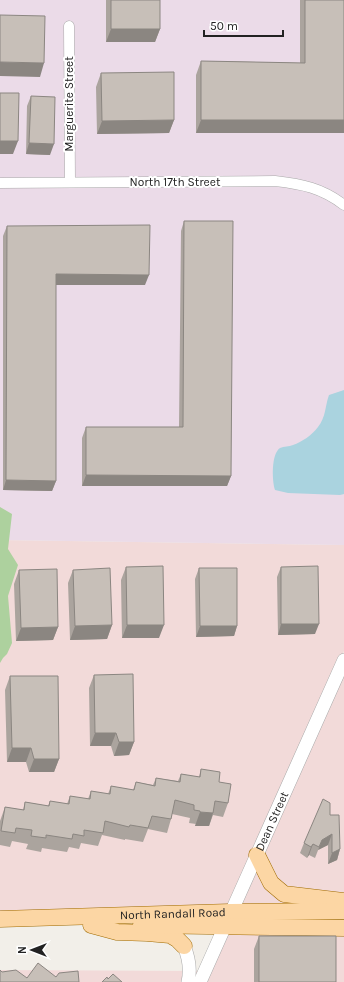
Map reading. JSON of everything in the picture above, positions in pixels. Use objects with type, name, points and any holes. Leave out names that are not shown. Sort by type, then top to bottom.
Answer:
[{"type":"main road","points":[[257,855],[272,883],[284,894],[344,901]]},
{"type":"main road","name":"North Randall Road","points":[[1,919],[91,925],[228,919],[344,911]]},
{"type":"main road","name":"North Randall Road","points":[[1,919],[228,919],[344,928]]},
{"type":"main road","name":"North Randall Road","points":[[91,925],[116,932],[147,933],[170,936],[177,939],[184,946]]},
{"type":"street","name":"Marguerite Street","points":[[69,26],[70,182]]},
{"type":"street","name":"North 17th Street","points":[[0,184],[70,182],[275,181],[300,184],[320,190],[344,205]]},
{"type":"street","name":"Dean Street","points":[[200,982],[344,660]]},
{"type":"street","points":[[184,946],[189,962],[190,973],[188,982]]},
{"type":"shaded area","points":[[0,0],[344,0],[344,545],[0,540]]},
{"type":"shaded area","points":[[0,540],[344,545],[344,651],[283,791],[229,908],[0,912]]},
{"type":"shaded area","points":[[344,666],[344,908],[235,909]]},
{"type":"shaded area","points":[[228,930],[344,933],[344,982],[204,982]]},
{"type":"shaded area","points":[[0,970],[202,971],[196,982],[0,982]]},
{"type":"green space","points":[[0,507],[12,514],[8,549],[18,565],[8,596],[12,643],[7,654],[0,663]]},
{"type":"water","points":[[344,390],[344,494],[288,493],[275,490],[273,468],[277,451],[282,447],[291,446],[300,442],[313,433],[323,419],[329,395]]},
{"type":"building","points":[[111,0],[160,0],[160,29],[111,29]]},
{"type":"building","points":[[305,0],[344,0],[344,120],[201,120],[201,61],[305,63]]},
{"type":"building","points":[[0,15],[45,16],[44,63],[0,62]]},
{"type":"building","points":[[174,72],[174,120],[102,121],[101,73]]},
{"type":"building","points":[[0,93],[19,93],[18,141],[0,141]]},
{"type":"building","points":[[31,96],[55,97],[54,144],[29,143]]},
{"type":"building","points":[[184,221],[233,221],[231,476],[86,475],[86,427],[183,427]]},
{"type":"building","points":[[150,225],[149,275],[56,274],[56,481],[6,480],[7,226]]},
{"type":"building","points":[[163,566],[164,625],[127,625],[126,567]]},
{"type":"building","points":[[318,566],[319,624],[281,624],[281,567]]},
{"type":"building","points":[[110,568],[112,625],[75,626],[73,570]]},
{"type":"building","points":[[199,568],[237,568],[237,626],[200,626]]},
{"type":"building","points":[[57,569],[58,627],[21,628],[19,570]]},
{"type":"building","points":[[133,674],[134,742],[119,742],[116,733],[95,733],[94,675]]},
{"type":"building","points":[[10,676],[58,676],[59,759],[34,759],[31,748],[12,748]]},
{"type":"building","points":[[201,769],[220,772],[219,782],[231,784],[228,803],[215,801],[213,813],[194,810],[194,805],[175,800],[171,819],[152,816],[148,828],[130,825],[129,827],[105,821],[103,833],[84,830],[84,836],[73,834],[72,839],[46,835],[46,838],[31,836],[32,830],[16,828],[15,833],[1,831],[5,807],[24,810],[25,802],[49,806],[50,801],[69,804],[70,796],[90,799],[91,791],[110,794],[111,786],[134,790],[136,782],[155,786],[156,778],[180,782],[181,774],[200,777]]},
{"type":"building","points":[[323,799],[330,803],[330,815],[339,815],[340,849],[332,853],[332,834],[322,840],[319,847],[313,844],[311,847],[304,843]]},
{"type":"building","points":[[259,936],[336,936],[336,982],[259,982]]},
{"type":"building","points":[[38,963],[56,977],[59,973],[78,971],[79,982],[0,982],[0,970],[2,972],[16,970],[27,978]]},
{"type":"building","points":[[113,974],[122,982],[102,982],[107,977],[108,979]]}]
